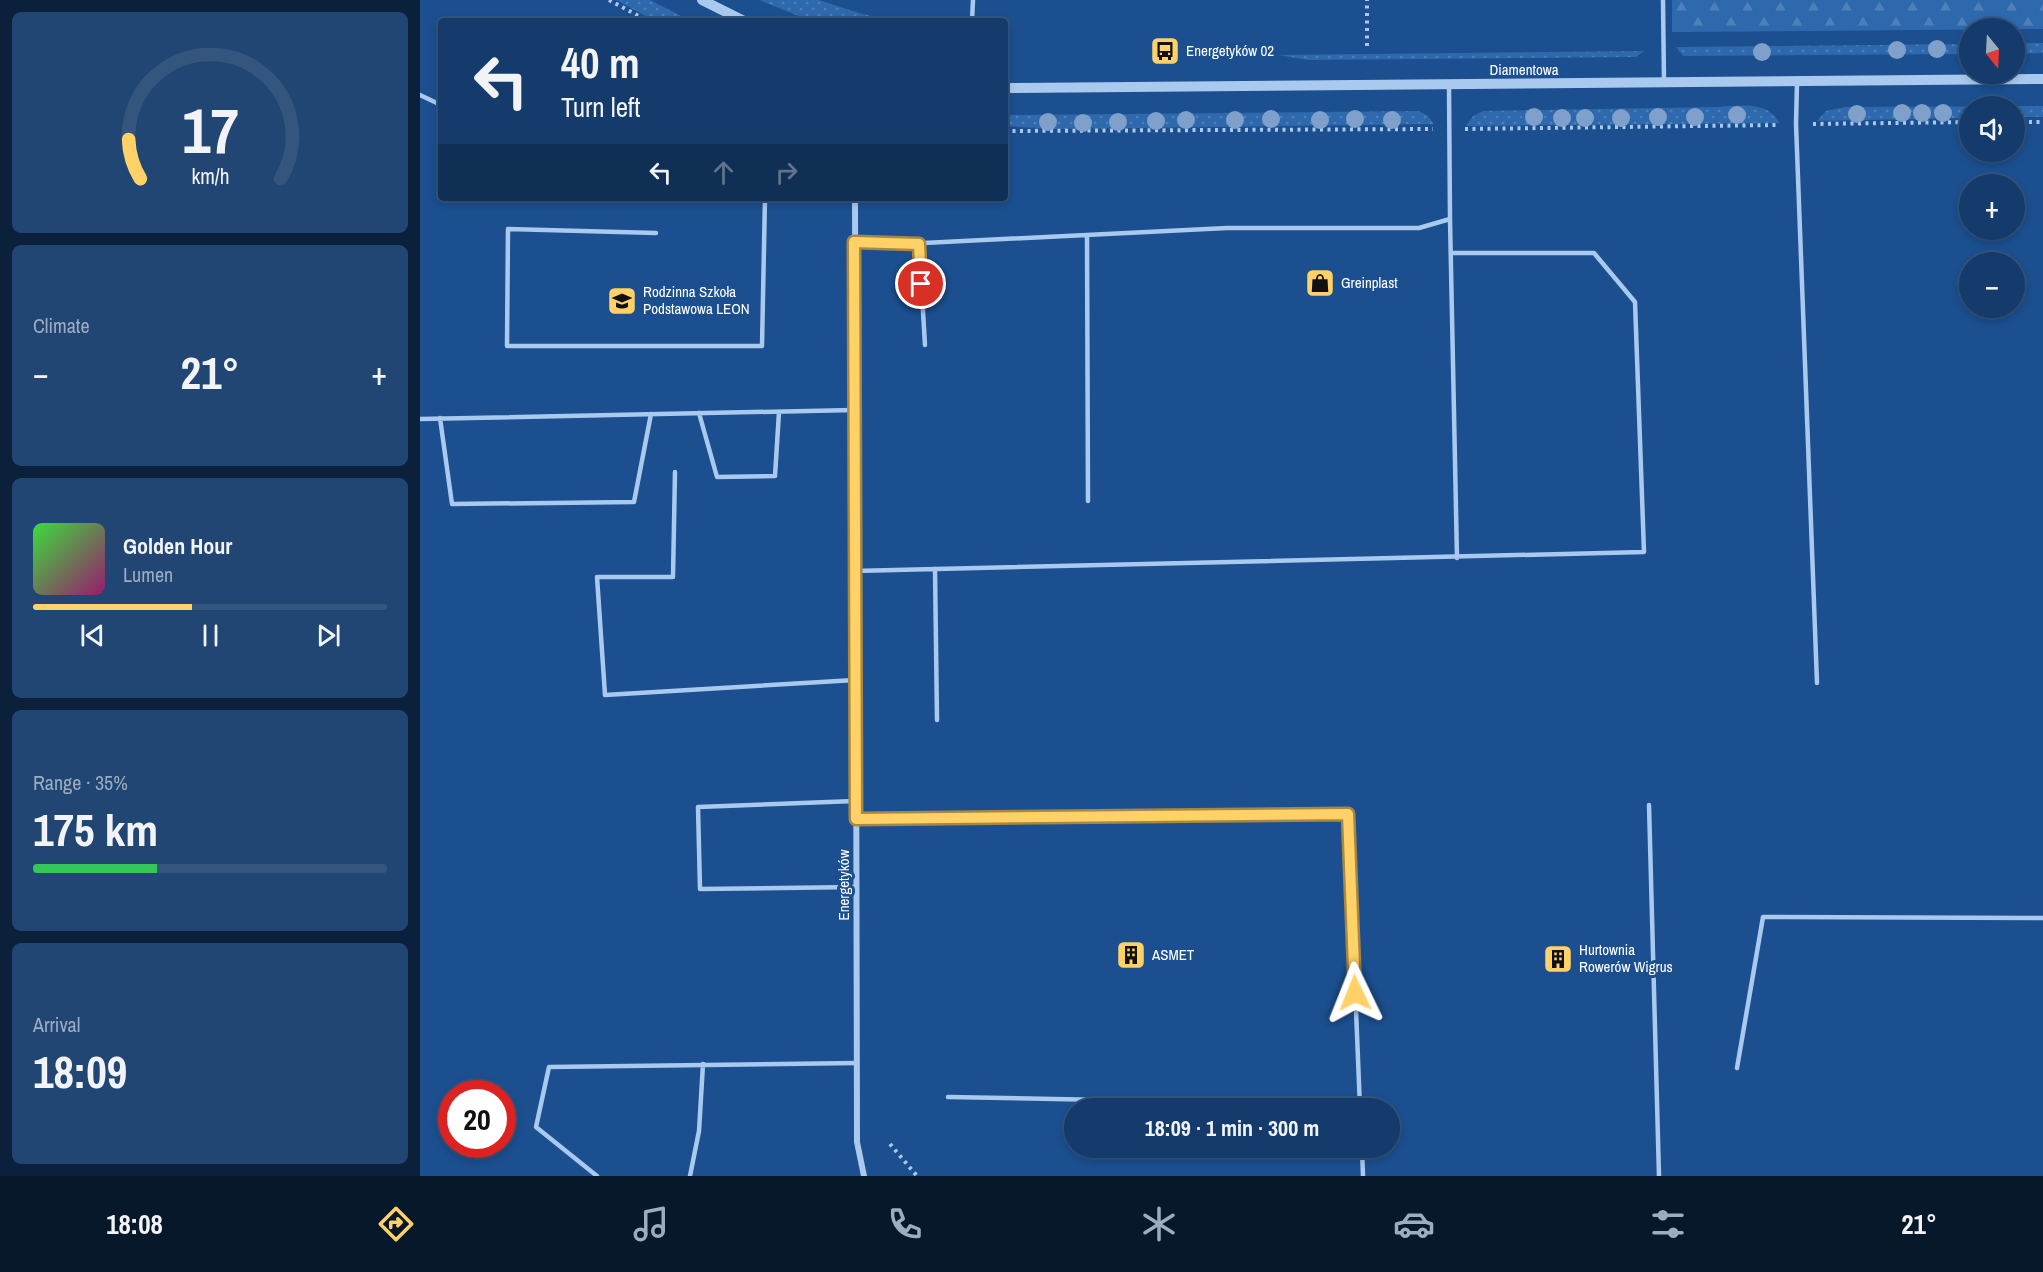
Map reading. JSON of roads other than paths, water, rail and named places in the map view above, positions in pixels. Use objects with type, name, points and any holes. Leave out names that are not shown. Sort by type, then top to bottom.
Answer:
[{"type":"street","points":[[702,0],[738,18]]},
{"type":"street","name":"Diamentowa","points":[[1008,88],[1449,86],[2043,79]]},
{"type":"street","name":"Energetyków","points":[[855,201],[857,1142],[864,1176]]},
{"type":"lane","points":[[972,18],[973,0]]},
{"type":"lane","points":[[1663,0],[1664,84]]},
{"type":"lane","points":[[1797,82],[1796,124],[1818,682]]},
{"type":"lane","points":[[1449,86],[1457,558]]},
{"type":"lane","points":[[420,95],[438,104]]},
{"type":"lane","points":[[656,233],[508,229],[507,346],[762,346],[765,201]]},
{"type":"lane","points":[[854,242],[919,244],[1227,228],[1419,228],[1450,219]]},
{"type":"lane","points":[[1087,235],[1088,501]]},
{"type":"lane","points":[[919,244],[926,345]]},
{"type":"lane","points":[[854,571],[1644,552],[1635,302],[1594,253],[1451,253]]},
{"type":"lane","points":[[420,419],[854,410]]},
{"type":"lane","points":[[699,413],[717,477],[775,476],[779,412]]},
{"type":"lane","points":[[440,418],[452,504],[634,502],[651,414]]},
{"type":"lane","points":[[675,472],[673,577],[597,577],[605,695],[855,680]]},
{"type":"lane","points":[[935,569],[937,720]]},
{"type":"lane","points":[[855,801],[698,807],[700,889],[856,887]]},
{"type":"lane","points":[[1649,805],[1659,1176]]},
{"type":"lane","points":[[856,819],[1348,814],[1360,1098]]},
{"type":"lane","points":[[1737,1068],[1763,917],[2043,918]]},
{"type":"lane","points":[[597,1176],[536,1127],[549,1067],[857,1063]]},
{"type":"lane","points":[[690,1176],[699,1131],[703,1064]]},
{"type":"lane","points":[[948,1097],[1064,1100]]},
{"type":"lane","points":[[1362,1158],[1363,1176]]},
{"type":"place","name":"Energetyków 02","points":[[1165,51]]},
{"type":"place","name":"Greinplast","points":[[1320,283]]},
{"type":"place","name":"Rodzinna Szkoła Podstawowa LEON","points":[[622,301]]},
{"type":"place","name":"ASMET","points":[[1131,955]]},
{"type":"place","name":"Hurtownia Rowerów Wigrus","points":[[1558,959]]}]
